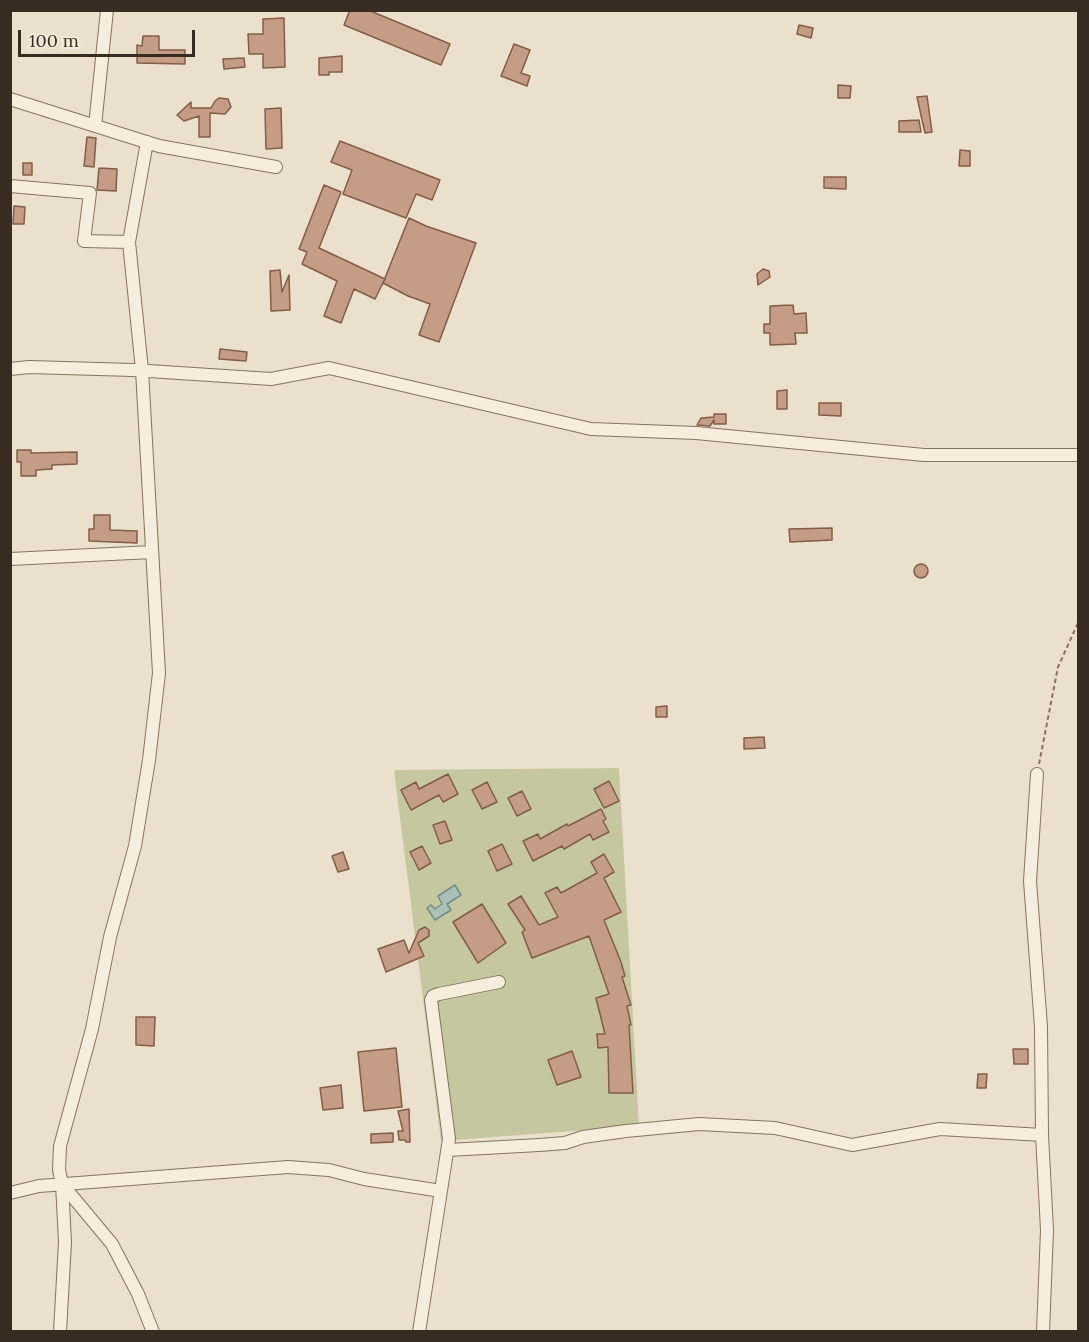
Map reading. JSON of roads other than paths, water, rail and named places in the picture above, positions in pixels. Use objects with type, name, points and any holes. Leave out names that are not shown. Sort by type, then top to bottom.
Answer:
[{"type":"street","points":[[95,126],[107,10]]},
{"type":"street","points":[[10,99],[147,142],[276,167]]},
{"type":"street","points":[[60,1332],[65,1242],[62,1184],[59,1170],[60,1146],[92,1029],[110,937],[135,846],[149,760],[159,673],[142,370],[129,242],[147,142]]},
{"type":"street","points":[[10,186],[90,193],[84,241],[129,242]]},
{"type":"street","points":[[10,369],[29,367],[142,370],[270,378],[329,368],[591,429],[696,433],[924,455],[1078,455]]},
{"type":"street","points":[[10,559],[152,552]]},
{"type":"street","points":[[1037,774],[1030,881],[1041,1027],[1041,1135],[1047,1230],[1043,1332]]},
{"type":"street","points":[[419,1332],[450,1139],[431,1000],[433,996],[439,994],[499,982]]},
{"type":"street","points":[[448,1150],[556,1143],[615,1132],[699,1124],[776,1128],[852,1145],[940,1129],[1041,1135]]},
{"type":"street","points":[[10,1193],[39,1186],[288,1167],[329,1170],[364,1179],[441,1191]]},
{"type":"street","points":[[62,1184],[112,1244],[138,1294],[153,1332]]},
{"type":"water","points":[[455,885],[461,895],[447,904],[451,910],[435,920],[427,908],[431,905],[435,909],[442,904],[438,896]]}]
